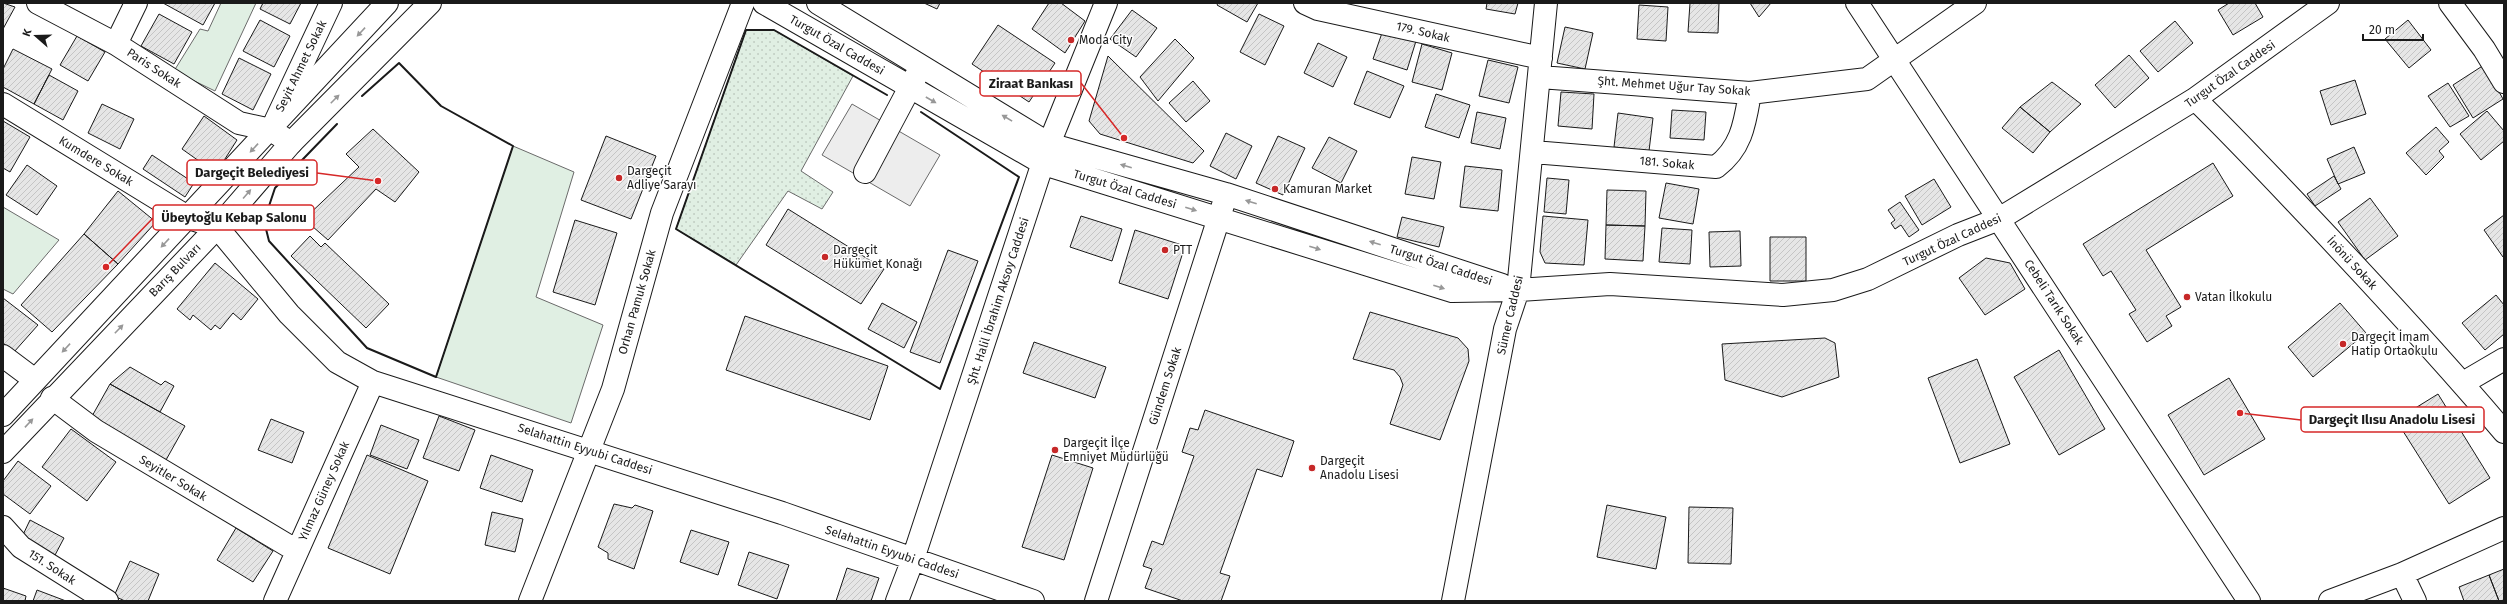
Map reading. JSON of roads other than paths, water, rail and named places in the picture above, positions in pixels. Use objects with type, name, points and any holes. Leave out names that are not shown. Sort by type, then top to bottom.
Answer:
[{"type":"street","name":"Paris Sokak","points":[[38,3],[116,44],[239,123],[271,130]]},
{"type":"street","points":[[116,44],[136,3]]},
{"type":"street","name":"Seyit Ahmet Sokak","points":[[271,130],[332,3]]},
{"type":"street","points":[[3,415],[189,218],[388,3]]},
{"type":"street","name":"Barış Bulvarı","points":[[3,452],[52,398],[217,227],[291,143],[430,3]]},
{"type":"street","name":"Orhan Pamuk Sokak","points":[[530,601],[613,389],[662,213],[742,3]]},
{"type":"street","name":"Turgut Özal Caddesi","points":[[764,3],[910,88],[1046,154],[1218,217],[1452,291],[1518,290],[1610,284],[1783,295],[1833,290],[1868,280],[1958,235],[1999,219],[2195,100],[2328,3]]},
{"type":"street","name":"Turgut Özal Caddesi","points":[[818,3],[921,66],[1046,154],[1226,194],[1518,290]]},
{"type":"street","name":"Şht. Halil İbrahim Aksoy Caddesi","points":[[897,601],[913,559],[1046,154],[1106,3]]},
{"type":"street","name":"179. Sokak","points":[[1305,3],[1318,9],[1540,67]]},
{"type":"street","name":"Sümer Caddesi","points":[[1453,601],[1505,330],[1518,290],[1533,152],[1546,3]]},
{"type":"street","name":"Cebeli Tarık Sokak","points":[[1856,3],[1895,60],[2249,601]]},
{"type":"street","name":"Şht. Mehmet Uğur Tay Sokak","points":[[1540,67],[1750,93],[1867,79],[1975,3]]},
{"type":"street","points":[[2450,3],[2484,49],[2504,82]]},
{"type":"street","points":[[865,172],[921,66]]},
{"type":"street","name":"181. Sokak","points":[[1533,152],[1716,167],[1729,157],[1744,126],[1750,93]]},
{"type":"street","name":"İnönü Sokak","points":[[2195,100],[2331,240],[2463,383],[2504,432]]},
{"type":"street","name":"Kumdere Sokak","points":[[3,104],[189,218]]},
{"type":"street","points":[[271,130],[291,143]]},
{"type":"street","name":"Gündem Sokak","points":[[1096,601],[1226,194]]},
{"type":"street","points":[[189,218],[217,227]]},
{"type":"street","name":"Selahattin Eyyubi Caddesi","points":[[217,227],[289,314],[337,362],[373,382],[589,449],[1033,601]]},
{"type":"street","points":[[3,356],[35,380]]},
{"type":"street","points":[[2463,383],[2504,359]]},
{"type":"street","name":"Yılmaz Güney Sokak","points":[[275,601],[373,382]]},
{"type":"street","name":"Seyitler Sokak","points":[[52,398],[96,431],[297,551]]},
{"type":"street","name":"151. Sokak","points":[[3,527],[21,547],[107,601]]},
{"type":"street","points":[[2330,601],[2402,574],[2504,528]]},
{"type":"street","points":[[2402,574],[2415,601]]},
{"type":"place","name":"Moda City","points":[[1071,40]]},
{"type":"place","name":"Ziraat Bankası","points":[[1124,138]]},
{"type":"place","name":"Dargeçit Adliye Sarayı","points":[[619,178]]},
{"type":"place","name":"Dargeçit Belediyesi","points":[[378,181]]},
{"type":"place","name":"Kamuran Market","points":[[1275,189]]},
{"type":"place","name":"PTT","points":[[1165,250]]},
{"type":"place","name":"Dargeçit Hükümet Konağı","points":[[825,257]]},
{"type":"place","name":"Übeytoğlu Kebap Salonu","points":[[106,267]]},
{"type":"place","name":"Vatan İlkokulu","points":[[2187,297]]},
{"type":"place","name":"Dargeçit İmam Hatip Ortaokulu","points":[[2343,344]]},
{"type":"place","name":"Dargeçit Ilısu Anadolu Lisesi","points":[[2240,413]]},
{"type":"place","name":"Dargeçit İlçe Emniyet Müdürlüğü","points":[[1055,450]]},
{"type":"place","name":"Dargeçit Anadolu Lisesi","points":[[1312,468]]}]
